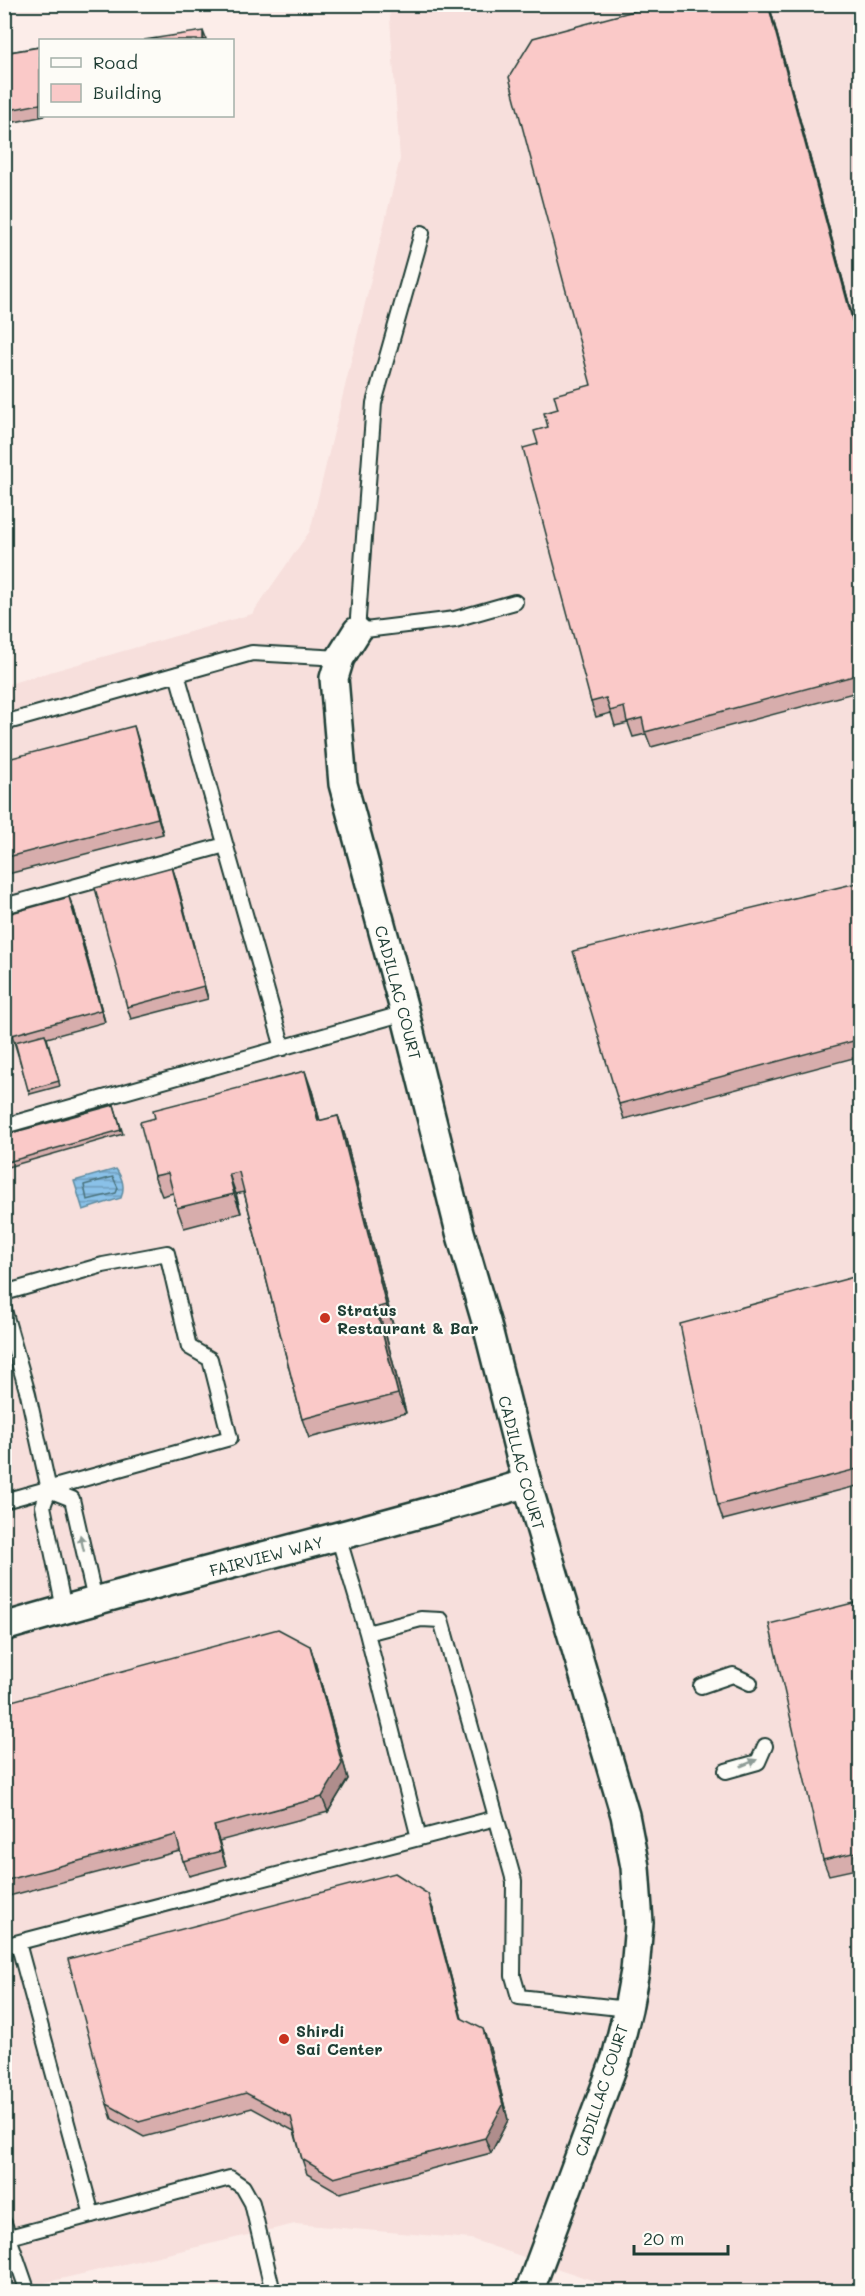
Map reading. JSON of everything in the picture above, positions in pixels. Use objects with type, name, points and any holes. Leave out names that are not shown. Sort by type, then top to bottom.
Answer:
[{"type":"street","name":"CADILLAC COURT","points":[[357,631],[340,658],[334,678],[343,784],[527,1483],[625,1815],[635,1867],[639,1923],[635,1971],[616,2058],[529,2292]]},
{"type":"street","name":"FAIRVIEW WAY","points":[[4,1627],[95,1600],[454,1505],[527,1483]]},
{"type":"lane","points":[[422,233],[374,403],[357,631],[455,619],[515,602]]},
{"type":"lane","points":[[4,723],[252,653],[340,658]]},
{"type":"lane","points":[[177,674],[283,1048]]},
{"type":"lane","points":[[4,906],[225,845]]},
{"type":"lane","points":[[4,1126],[405,1013]]},
{"type":"lane","points":[[4,1293],[103,1265],[167,1253],[189,1347],[210,1359],[230,1438],[4,1502]]},
{"type":"lane","points":[[4,1310],[28,1394],[49,1490],[43,1506],[64,1609]]},
{"type":"lane","points":[[49,1490],[72,1499],[95,1600]]},
{"type":"lane","points":[[338,1536],[366,1633],[418,1838]]},
{"type":"lane","points":[[366,1633],[421,1619],[441,1620],[514,1881],[513,1976],[519,1997],[628,2009]]},
{"type":"lane","points":[[701,1686],[733,1675],[750,1683]]},
{"type":"lane","points":[[726,1771],[758,1762],[765,1746]]},
{"type":"lane","points":[[92,2215],[11,1945],[495,1818]]},
{"type":"lane","points":[[28,2292],[7,2230],[92,2215],[230,2178],[243,2187],[252,2203],[273,2292]]},
{"type":"shaded area","points":[[389,5],[860,5],[860,2291],[624,2291],[471,2239],[295,2224],[5,2292],[5,685],[252,614],[310,531],[400,159]]},
{"type":"water","points":[[116,1169],[123,1183],[121,1198],[83,1210],[74,1181]]},
{"type":"building","points":[[660,4],[768,4],[861,353],[861,674],[645,732],[642,718],[627,722],[624,707],[610,711],[606,698],[591,702],[523,448],[538,444],[534,431],[548,427],[544,413],[558,409],[554,395],[591,385],[509,77],[533,38]]},
{"type":"building","points":[[203,31],[203,39],[151,39]]},
{"type":"building","points":[[39,47],[39,104],[4,111],[4,53]]},
{"type":"building","points":[[134,726],[158,818],[4,858],[4,760]]},
{"type":"building","points":[[172,867],[204,986],[127,1007],[95,888]]},
{"type":"building","points":[[861,882],[861,1039],[619,1104],[573,951]]},
{"type":"building","points":[[69,897],[101,1010],[12,1035],[4,1008],[4,915]]},
{"type":"building","points":[[45,1034],[59,1081],[28,1090],[15,1042]]},
{"type":"building","points":[[305,1071],[318,1121],[338,1116],[386,1305],[376,1308],[398,1394],[302,1419],[239,1172],[229,1174],[234,1194],[177,1208],[168,1173],[154,1176],[140,1122],[155,1118],[153,1110]]},
{"type":"building","points":[[114,1105],[121,1130],[4,1163],[4,1135]]},
{"type":"building","points":[[861,1275],[861,1468],[718,1505],[680,1324]]},
{"type":"building","points":[[861,1601],[861,1851],[823,1860],[769,1624]]},
{"type":"building","points":[[278,1629],[310,1646],[342,1764],[322,1797],[214,1826],[221,1851],[183,1861],[176,1835],[4,1881],[4,1703]]},
{"type":"building","name":"Shirdi Sai Center","points":[[395,1873],[428,1894],[461,2018],[483,2029],[503,2105],[485,2138],[334,2178],[302,2159],[291,2117],[246,2093],[139,2122],[107,2104],[68,1959]]},
{"type":"place","name":"Stratus Restaurant & Bar","points":[[325,1318]]},
{"type":"place","name":"Shirdi Sai Center","points":[[284,2039]]}]
